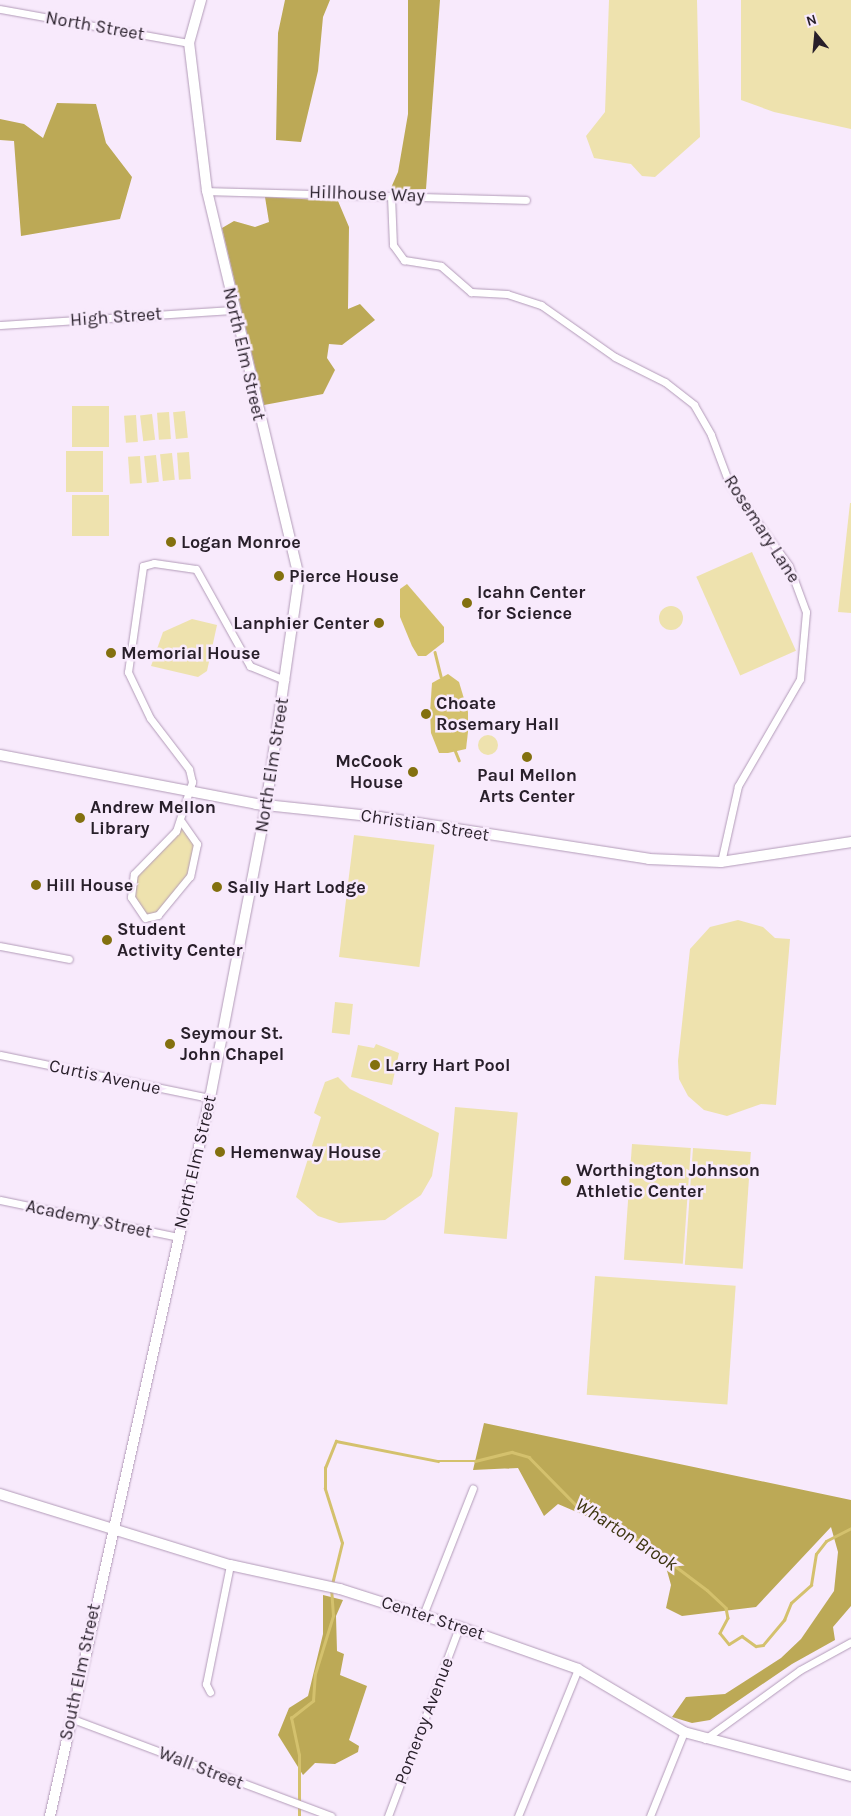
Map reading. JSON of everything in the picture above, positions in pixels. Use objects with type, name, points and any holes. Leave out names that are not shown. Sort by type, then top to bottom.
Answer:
[{"type":"main road","name":"North Elm Street","points":[[111,1528],[210,1098],[266,806],[285,680],[298,561],[233,310],[207,191],[189,43],[201,0]]},
{"type":"main road","name":"Christian Street","points":[[0,755],[190,793],[266,806],[379,817],[648,859],[721,862],[851,842]]},
{"type":"main road","name":"Center Street","points":[[0,1494],[230,1565],[340,1589],[423,1615],[578,1669],[684,1732],[851,1776]]},
{"type":"main road","name":"South Elm Street","points":[[50,1816],[111,1528]]},
{"type":"street","name":"North Street","points":[[0,8],[189,43]]},
{"type":"street","name":"Hillhouse Way","points":[[207,191],[526,200]]},
{"type":"street","name":"Rosemary Lane","points":[[391,196],[393,245],[404,260],[441,266],[471,292],[507,294],[541,305],[615,357],[665,382],[694,405],[711,435],[729,483],[790,566],[806,612],[800,679],[738,786],[721,862]]},
{"type":"street","name":"High Street","points":[[0,325],[233,310]]},
{"type":"street","points":[[181,821],[197,844],[190,876],[158,915],[145,918],[131,897],[134,874],[181,821],[190,793],[189,768],[150,718],[128,672],[143,566],[154,563],[196,570],[250,666],[285,680]]},
{"type":"street","points":[[0,946],[68,959]]},
{"type":"street","name":"Curtis Avenue","points":[[0,1055],[210,1098]]},
{"type":"street","name":"Academy Street","points":[[0,1200],[179,1237]]},
{"type":"street","points":[[423,1615],[473,1488]]},
{"type":"street","points":[[210,1692],[206,1684],[230,1565]]},
{"type":"street","name":"Pomeroy Avenue","points":[[388,1816],[459,1627]]},
{"type":"street","points":[[705,1738],[800,1670],[851,1642]]},
{"type":"street","points":[[518,1816],[578,1669]]},
{"type":"street","name":"Wall Street","points":[[70,1718],[331,1816]]},
{"type":"street","points":[[650,1816],[684,1732]]},
{"type":"shaded area","points":[[285,0],[330,0],[323,17],[318,71],[301,142],[276,140],[278,33]]},
{"type":"shaded area","points":[[408,0],[440,0],[426,189],[390,190],[398,172],[408,114]]},
{"type":"shaded area","points":[[609,0],[697,0],[700,137],[655,177],[642,176],[631,164],[594,158],[586,136],[605,112]]},
{"type":"shaded area","points":[[741,0],[851,0],[851,129],[774,112],[741,100]]},
{"type":"shaded area","points":[[57,103],[96,104],[106,143],[132,177],[120,219],[21,236],[14,141],[0,140],[0,119],[24,124],[43,138]]},
{"type":"shaded area","points":[[265,197],[338,201],[349,227],[348,309],[360,304],[375,320],[342,345],[329,344],[327,358],[335,370],[323,394],[264,405],[222,228],[234,221],[255,227],[269,222]]},
{"type":"shaded area","points":[[72,406],[109,406],[109,447],[72,447]]},
{"type":"shaded area","points":[[185,411],[188,438],[176,439],[173,412]]},
{"type":"shaded area","points":[[169,412],[171,439],[159,440],[157,413]]},
{"type":"shaded area","points":[[152,414],[155,440],[143,441],[140,415]]},
{"type":"shaded area","points":[[136,415],[138,442],[126,443],[124,416]]},
{"type":"shaded area","points":[[66,451],[103,451],[103,492],[66,492]]},
{"type":"shaded area","points":[[189,452],[191,479],[179,480],[177,453]]},
{"type":"shaded area","points":[[172,453],[175,480],[163,481],[160,454]]},
{"type":"shaded area","points":[[156,455],[159,482],[147,483],[144,456]]},
{"type":"shaded area","points":[[140,456],[142,483],[130,484],[128,457]]},
{"type":"shaded area","points":[[72,495],[109,495],[109,536],[72,536]]},
{"type":"shaded area","points":[[851,503],[851,613],[838,612]]},
{"type":"shaded area","points":[[752,552],[796,651],[740,675],[696,577]]},
{"type":"shaded area","points":[[407,584],[444,627],[444,642],[426,656],[418,656],[400,617],[400,589]]},
{"type":"shaded area","points":[[671,606],[676,607],[682,613],[682,623],[676,629],[671,630],[666,629],[660,623],[659,618],[660,613],[666,607]]},
{"type":"shaded area","points":[[192,619],[217,625],[207,671],[198,677],[151,666],[163,632]]},
{"type":"shaded area","points":[[448,674],[459,682],[468,712],[468,732],[466,749],[439,753],[431,733],[432,683]]},
{"type":"shaded area","points":[[488,735],[495,738],[498,745],[495,752],[488,755],[481,752],[478,745],[481,738]]},
{"type":"shaded area","points":[[184,823],[197,844],[190,876],[152,919],[136,908],[130,890],[143,863]]},
{"type":"shaded area","points":[[354,835],[434,845],[419,967],[339,957]]},
{"type":"shaded area","points":[[738,920],[763,927],[775,938],[790,939],[776,1105],[761,1104],[727,1116],[704,1110],[688,1096],[679,1079],[678,1061],[690,949],[710,927]]},
{"type":"shaded area","points":[[335,1002],[353,1004],[350,1035],[332,1033]]},
{"type":"shaded area","name":"Larry Hart Pool","points":[[376,1044],[399,1053],[392,1085],[351,1077],[358,1045],[374,1048]]},
{"type":"shaded area","points":[[338,1077],[350,1089],[439,1133],[432,1176],[421,1195],[385,1220],[339,1223],[318,1216],[296,1197],[321,1117],[314,1113],[325,1082]]},
{"type":"shaded area","points":[[455,1107],[518,1112],[507,1239],[444,1234]]},
{"type":"shaded area","points":[[632,1144],[691,1148],[683,1264],[624,1260]]},
{"type":"shaded area","points":[[693,1148],[751,1152],[743,1269],[685,1265]]},
{"type":"shaded area","points":[[595,1276],[736,1286],[727,1405],[587,1395]]},
{"type":"shaded area","points":[[484,1423],[851,1500],[851,1606],[833,1627],[835,1640],[792,1664],[710,1720],[692,1723],[672,1717],[686,1697],[725,1694],[781,1658],[801,1639],[834,1591],[838,1552],[831,1527],[756,1607],[682,1616],[666,1608],[671,1585],[664,1560],[621,1531],[558,1504],[544,1516],[518,1468],[473,1470]]},
{"type":"shaded area","points":[[323,1595],[343,1600],[336,1616],[337,1651],[344,1654],[340,1675],[367,1686],[349,1740],[359,1746],[358,1752],[335,1764],[315,1763],[303,1775],[278,1735],[289,1708],[308,1696],[323,1634]]},
{"type":"waterway","points":[[435,652],[441,676]]},
{"type":"waterway","points":[[455,750],[459,760]]},
{"type":"waterway","name":"Wharton Brook","points":[[332,1584],[342,1543],[325,1489],[325,1468],[336,1441],[438,1461],[475,1461],[512,1452],[529,1457],[576,1505],[646,1544],[707,1590],[726,1608],[728,1618],[720,1633],[729,1644],[742,1636],[756,1646],[763,1645],[784,1620],[791,1603],[811,1585],[816,1554],[826,1541],[851,1528]]},
{"type":"waterway","name":"Wharton Brook","points":[[299,1816],[299,1755],[291,1718],[313,1701],[315,1674],[333,1616],[331,1589]]},
{"type":"place","name":"Logan Monroe","points":[[171,542]]},
{"type":"place","name":"Pierce House","points":[[279,576]]},
{"type":"place","name":"Icahn Center for Science","points":[[467,603]]},
{"type":"place","name":"Lanphier Center","points":[[379,623]]},
{"type":"place","name":"Memorial House","points":[[111,653]]},
{"type":"place","name":"Choate Rosemary Hall","points":[[426,714]]},
{"type":"place","name":"Paul Mellon Arts Center","points":[[527,757]]},
{"type":"place","name":"McCook House","points":[[413,772]]},
{"type":"place","name":"Andrew Mellon Library","points":[[80,818]]},
{"type":"place","name":"Hill House","points":[[36,885]]},
{"type":"place","name":"Sally Hart Lodge","points":[[217,887]]},
{"type":"place","name":"Student Activity Center","points":[[107,940]]},
{"type":"place","name":"Seymour St. John Chapel","points":[[170,1044]]},
{"type":"place","name":"Larry Hart Pool","points":[[375,1065]]},
{"type":"place","name":"Hemenway House","points":[[220,1152]]},
{"type":"place","name":"Worthington Johnson Athletic Center","points":[[566,1181]]}]
